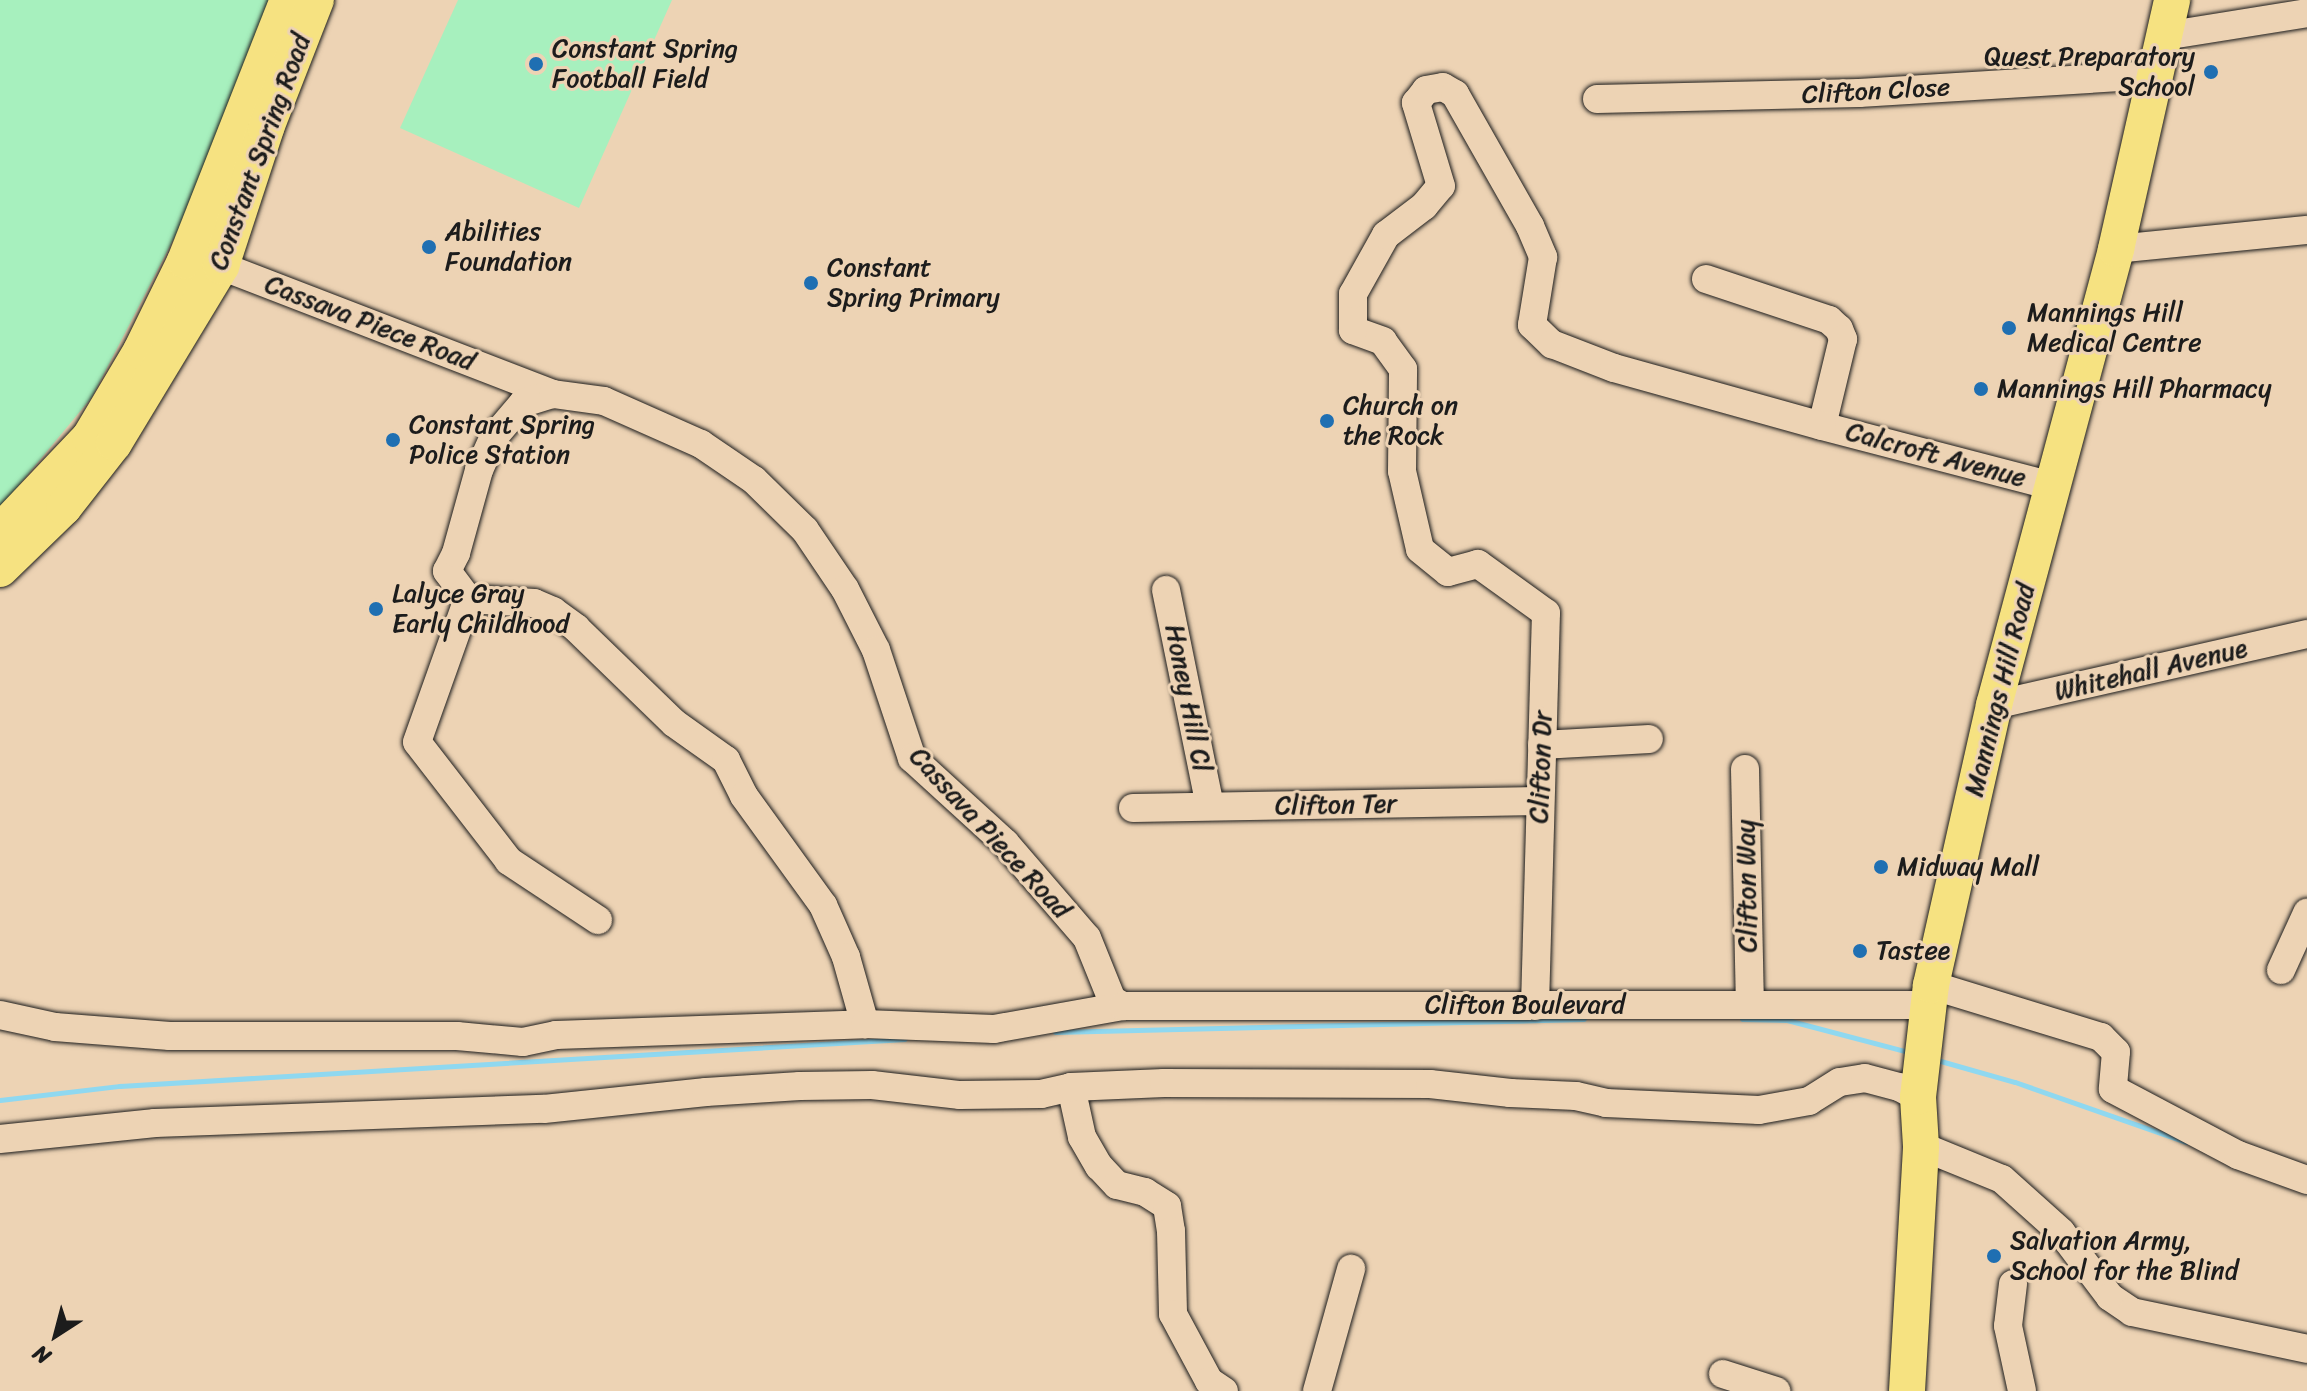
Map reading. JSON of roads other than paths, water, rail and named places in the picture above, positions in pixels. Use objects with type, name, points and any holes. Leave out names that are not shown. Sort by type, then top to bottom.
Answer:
[{"type":"main road","name":"Constant Spring Road","points":[[0,532],[90,437],[141,351],[185,261],[288,0]]},
{"type":"main road","name":"Constant Spring Road","points":[[0,569],[64,507],[114,443],[221,266],[266,128],[316,0]]},
{"type":"main road","name":"Mannings Hill Road","points":[[1907,1391],[1921,1146],[1918,1097],[1929,1004],[1994,705],[2116,249],[2172,0]]},
{"type":"street","points":[[2164,36],[2307,13]]},
{"type":"street","name":"Clifton Close","points":[[1597,99],[1859,93],[2155,75]]},
{"type":"street","name":"Clifton Dr","points":[[1535,1006],[1546,613],[1478,564],[1448,572],[1420,549],[1402,471],[1403,369],[1383,341],[1353,330],[1353,294],[1386,235],[1424,206],[1441,186],[1416,103],[1426,90],[1443,87],[1455,94],[1530,226],[1543,257],[1532,325],[1552,344],[1641,376],[1822,426]]},
{"type":"street","points":[[2116,249],[2307,230]]},
{"type":"street","name":"Cassava Piece Road","points":[[185,261],[221,266],[553,394],[604,401],[701,444],[754,480],[805,530],[845,589],[876,650],[912,758],[1005,843],[1087,938],[1112,1000],[1123,1006]]},
{"type":"street","name":"Calcroft Avenue","points":[[1706,279],[1829,320],[1839,329],[1843,339],[1822,426],[2052,486]]},
{"type":"street","points":[[553,394],[523,403],[494,437],[479,470],[456,553],[447,571],[468,599],[534,603],[553,611],[576,628],[674,723],[726,760],[744,796],[823,905],[846,957],[865,1024]]},
{"type":"street","name":"Honey Hill Cl","points":[[1166,590],[1210,806]]},
{"type":"street","points":[[468,599],[417,742],[509,861],[598,920]]},
{"type":"street","name":"Whitehall Avenue","points":[[1994,705],[2307,634]]},
{"type":"street","points":[[1542,745],[1649,739]]},
{"type":"street","name":"Clifton Way","points":[[1745,769],[1750,1004]]},
{"type":"street","name":"Clifton Ter","points":[[1133,808],[1540,801]]},
{"type":"street","points":[[2281,970],[2307,913]]},
{"type":"street","name":"Clifton Boulevard","points":[[0,1015],[55,1027],[170,1036],[457,1036],[523,1042],[556,1035],[865,1024],[994,1029],[1123,1006],[1929,1004],[2101,1037],[2116,1052],[2113,1089],[2238,1155],[2307,1180]]},
{"type":"street","points":[[0,1139],[84,1133],[155,1123],[544,1109],[706,1092],[800,1086],[872,1085],[960,1095],[1041,1094],[1071,1087],[1164,1083],[1430,1084],[1510,1093],[1576,1096],[1606,1103],[1759,1110],[1809,1101],[1840,1082],[1865,1078],[1899,1087],[1918,1097]]},
{"type":"street","points":[[1071,1087],[1082,1137],[1099,1166],[1117,1185],[1145,1192],[1167,1206],[1171,1231],[1173,1314],[1209,1381],[1224,1391]]},
{"type":"street","points":[[1921,1146],[2002,1179],[2061,1232],[2110,1297],[2132,1312],[2307,1349]]},
{"type":"street","points":[[1317,1391],[1351,1269]]},
{"type":"street","points":[[2013,1284],[2008,1326],[2022,1391]]},
{"type":"street","points":[[1723,1374],[1776,1391]]},
{"type":"waterway","points":[[1055,1032],[1584,1019]]},
{"type":"waterway","points":[[1742,1019],[1787,1020],[1912,1053]]},
{"type":"waterway","points":[[0,1100],[120,1086],[905,1039]]},
{"type":"waterway","points":[[1937,1060],[2015,1082],[2186,1142]]},
{"type":"place","name":"Constant Spring Football Field","points":[[536,64]]},
{"type":"place","name":"Quest Preparatory School","points":[[2211,72]]},
{"type":"place","name":"Abilities Foundation","points":[[429,247]]},
{"type":"place","name":"Constant Spring Primary","points":[[811,283]]},
{"type":"place","name":"Mannings Hill Medical Centre","points":[[2009,328]]},
{"type":"place","name":"Mannings Hill Pharmacy","points":[[1981,389]]},
{"type":"place","name":"Church on the Rock","points":[[1327,421]]},
{"type":"place","name":"Constant Spring Police Station","points":[[393,440]]},
{"type":"place","name":"Lalyce Gray Early Childhood","points":[[376,609]]},
{"type":"place","name":"Midway Mall","points":[[1881,867]]},
{"type":"place","name":"Tastee","points":[[1860,951]]},
{"type":"place","name":"Salvation Army, School for the Blind","points":[[1994,1256]]}]
